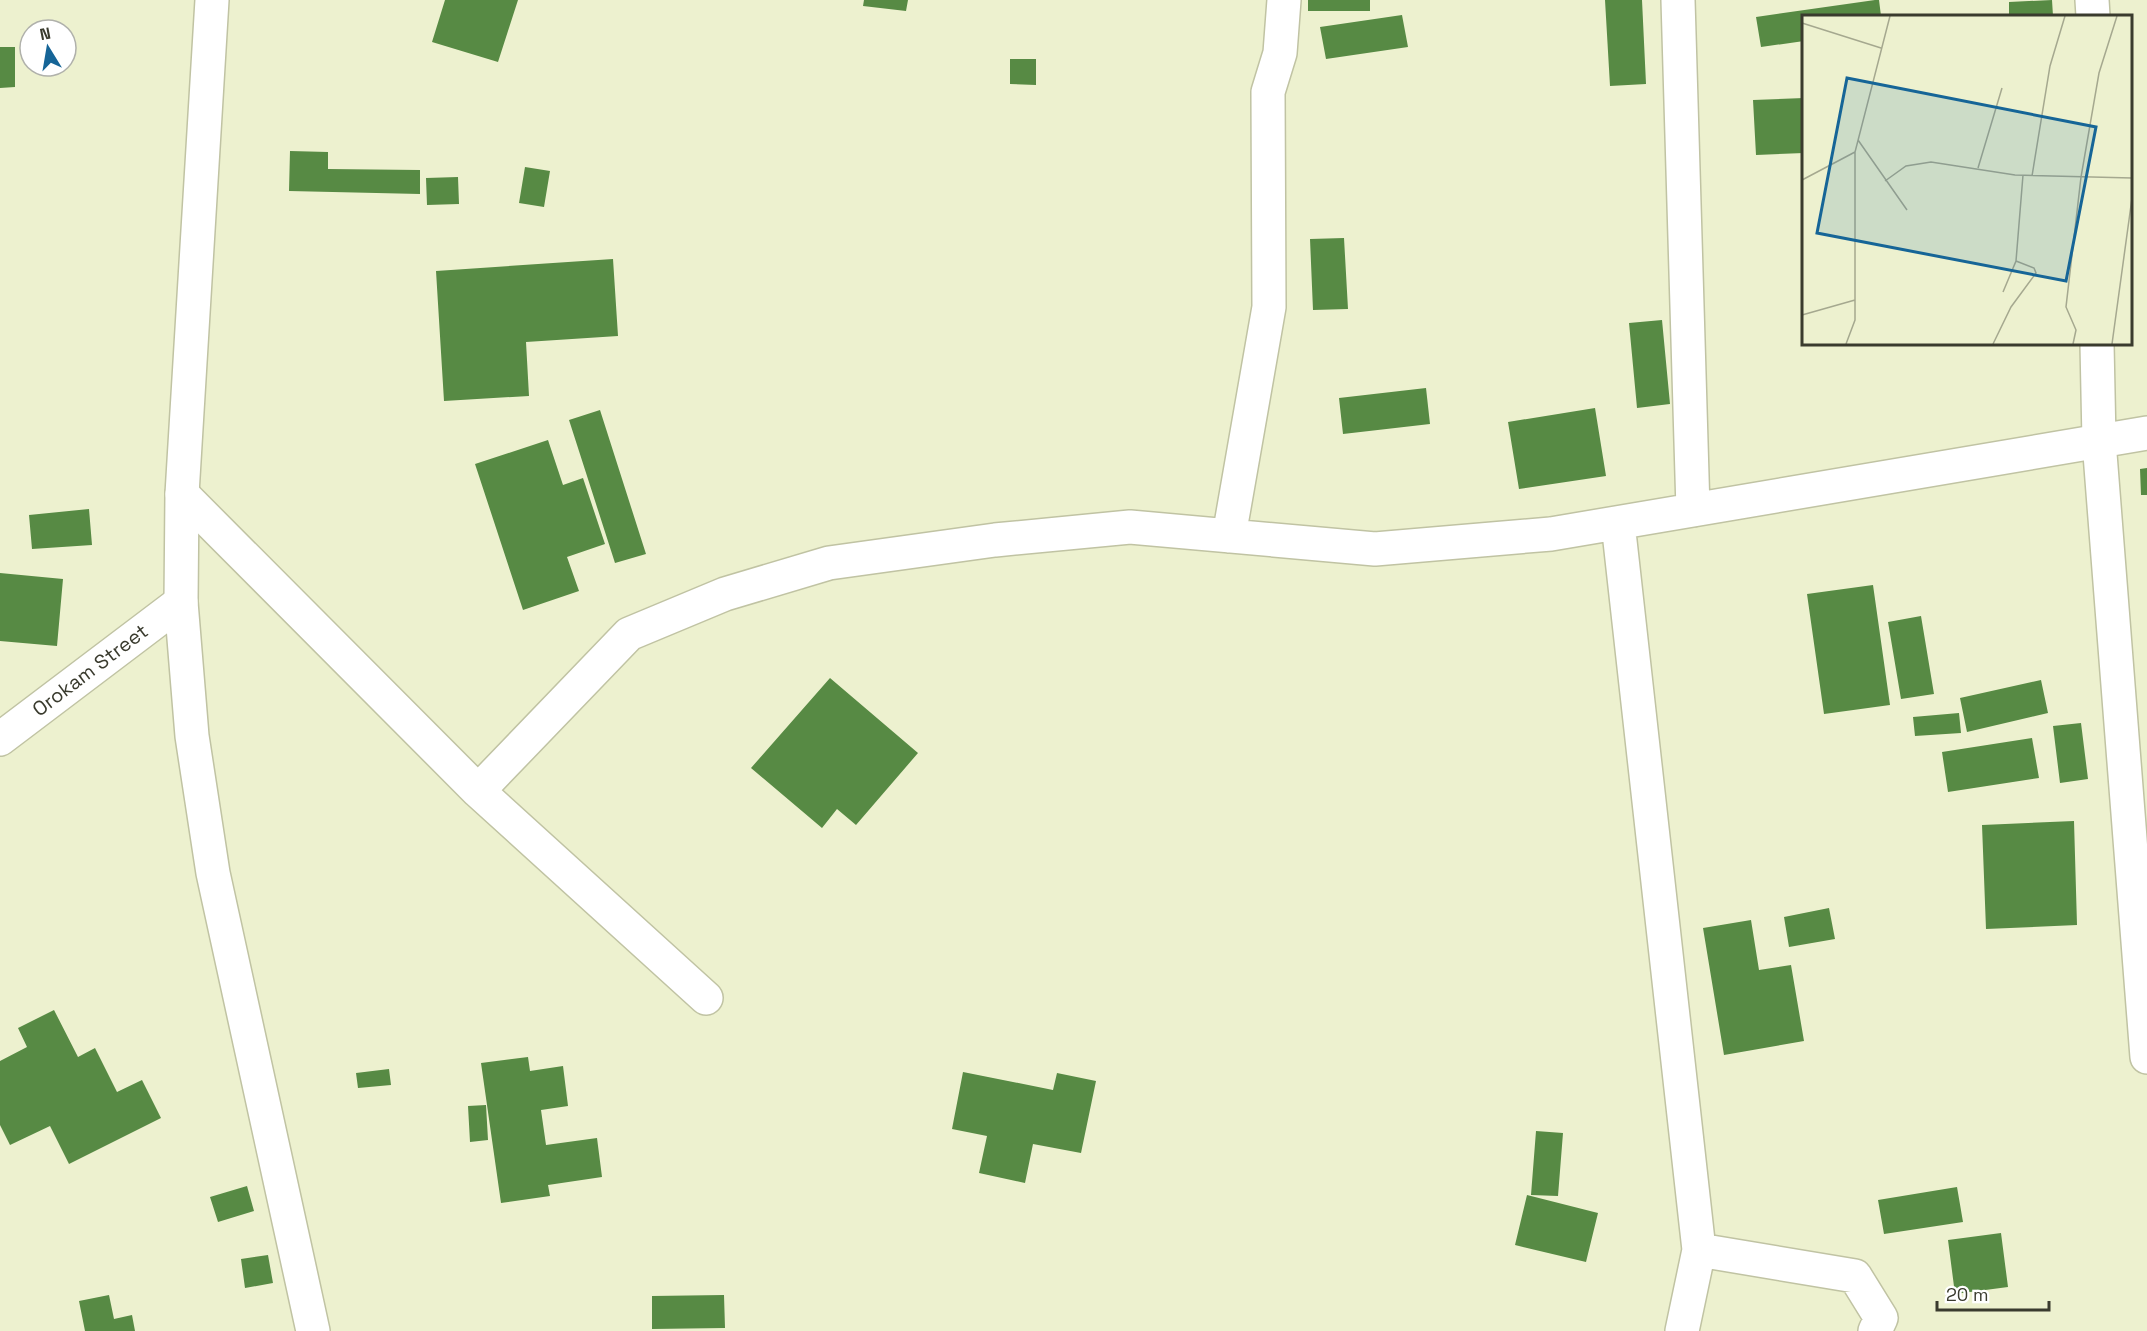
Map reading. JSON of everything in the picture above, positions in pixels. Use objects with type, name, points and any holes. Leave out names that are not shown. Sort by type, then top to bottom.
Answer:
[{"type":"street","points":[[212,0],[182,494],[181,602],[192,736],[213,873],[313,1331]]},
{"type":"street","points":[[1229,536],[1269,307],[1268,92],[1280,53],[1284,0]]},
{"type":"street","points":[[1678,0],[1693,510]]},
{"type":"street","points":[[2097,345],[2098,441],[2147,1058]]},
{"type":"street","points":[[478,790],[629,634],[725,594],[829,563],[995,540],[1130,527],[1375,549],[1551,534],[2147,433]]},
{"type":"street","points":[[182,494],[478,790],[706,998]]},
{"type":"street","points":[[1618,523],[1699,1250],[1682,1331]]},
{"type":"street","name":"Orokam Street","points":[[0,739],[181,602]]},
{"type":"street","points":[[1699,1250],[1855,1276],[1881,1318],[1875,1331]]},
{"type":"building","points":[[445,0],[518,0],[498,62],[432,42]]},
{"type":"building","points":[[864,0],[908,0],[906,11],[863,6]]},
{"type":"building","points":[[1308,0],[1370,0],[1370,11],[1308,11]]},
{"type":"building","points":[[1605,0],[1642,0],[1646,84],[1610,86]]},
{"type":"building","points":[[1875,0],[1879,0],[1881,15],[1802,15],[1802,41],[1761,47],[1756,17]]},
{"type":"building","points":[[2052,0],[2053,15],[2009,15],[2009,2]]},
{"type":"building","points":[[1402,15],[1408,47],[1326,59],[1320,27]]},
{"type":"building","points":[[0,47],[15,47],[15,87],[0,88]]},
{"type":"building","points":[[1010,59],[1036,59],[1036,85],[1010,84]]},
{"type":"building","points":[[1802,98],[1802,153],[1756,155],[1753,100]]},
{"type":"building","points":[[290,151],[328,152],[328,169],[420,170],[420,194],[289,191]]},
{"type":"building","points":[[525,167],[550,171],[544,207],[519,203]]},
{"type":"building","points":[[458,177],[459,204],[427,205],[426,178]]},
{"type":"building","points":[[1344,238],[1348,309],[1313,310],[1310,239]]},
{"type":"building","points":[[613,259],[618,336],[526,342],[529,396],[444,401],[436,271]]},
{"type":"building","points":[[1662,320],[1670,404],[1637,408],[1629,323]]},
{"type":"building","points":[[1426,388],[1430,424],[1343,434],[1339,398]]},
{"type":"building","points":[[1595,408],[1606,476],[1519,489],[1508,422]]},
{"type":"building","points":[[600,410],[646,554],[615,563],[569,420]]},
{"type":"building","points":[[548,440],[563,485],[583,478],[605,544],[567,557],[579,591],[523,610],[475,464]]},
{"type":"building","points":[[2147,468],[2147,495],[2141,495],[2140,469]]},
{"type":"building","points":[[89,509],[92,545],[32,549],[29,515]]},
{"type":"building","points":[[0,573],[63,579],[57,646],[0,641]]},
{"type":"building","points":[[1873,585],[1890,705],[1824,714],[1807,594]]},
{"type":"building","points":[[1921,616],[1934,694],[1901,699],[1888,622]]},
{"type":"building","points":[[830,678],[918,753],[856,825],[837,809],[822,828],[751,768]]},
{"type":"building","points":[[2041,680],[2048,713],[1967,732],[1960,698]]},
{"type":"building","points":[[1959,713],[1961,733],[1915,736],[1913,717]]},
{"type":"building","points":[[2081,723],[2088,779],[2060,783],[2053,726]]},
{"type":"building","points":[[2032,738],[2039,778],[1948,792],[1942,752]]},
{"type":"building","points":[[2074,821],[2077,925],[1986,929],[1982,825]]},
{"type":"building","points":[[1829,908],[1835,939],[1789,947],[1784,917]]},
{"type":"building","points":[[1751,920],[1759,970],[1791,965],[1804,1041],[1724,1055],[1703,928]]},
{"type":"building","points":[[54,1010],[78,1057],[95,1048],[117,1092],[142,1080],[161,1118],[69,1164],[50,1126],[10,1145],[0,1125],[0,1061],[27,1047],[18,1028]]},
{"type":"building","points":[[528,1057],[530,1071],[563,1066],[568,1106],[541,1110],[546,1145],[597,1138],[602,1177],[548,1185],[550,1196],[501,1203],[481,1063]]},
{"type":"building","points":[[389,1069],[391,1085],[358,1088],[356,1073]]},
{"type":"building","points":[[963,1072],[1053,1090],[1057,1073],[1096,1081],[1081,1153],[1033,1144],[1025,1183],[979,1173],[987,1136],[952,1129]]},
{"type":"building","points":[[486,1105],[488,1140],[470,1142],[468,1106]]},
{"type":"building","points":[[1536,1131],[1563,1133],[1558,1196],[1531,1195]]},
{"type":"building","points":[[247,1186],[254,1211],[218,1222],[210,1197]]},
{"type":"building","points":[[1957,1187],[1963,1222],[1884,1234],[1878,1200]]},
{"type":"building","points":[[1527,1195],[1598,1213],[1586,1262],[1515,1245]]},
{"type":"building","points":[[2001,1233],[2008,1287],[1955,1294],[1948,1240]]},
{"type":"building","points":[[268,1255],[273,1283],[245,1288],[241,1259]]},
{"type":"building","points":[[109,1295],[114,1319],[132,1315],[135,1331],[85,1331],[79,1301]]},
{"type":"building","points":[[724,1295],[725,1328],[652,1329],[652,1296]]}]
